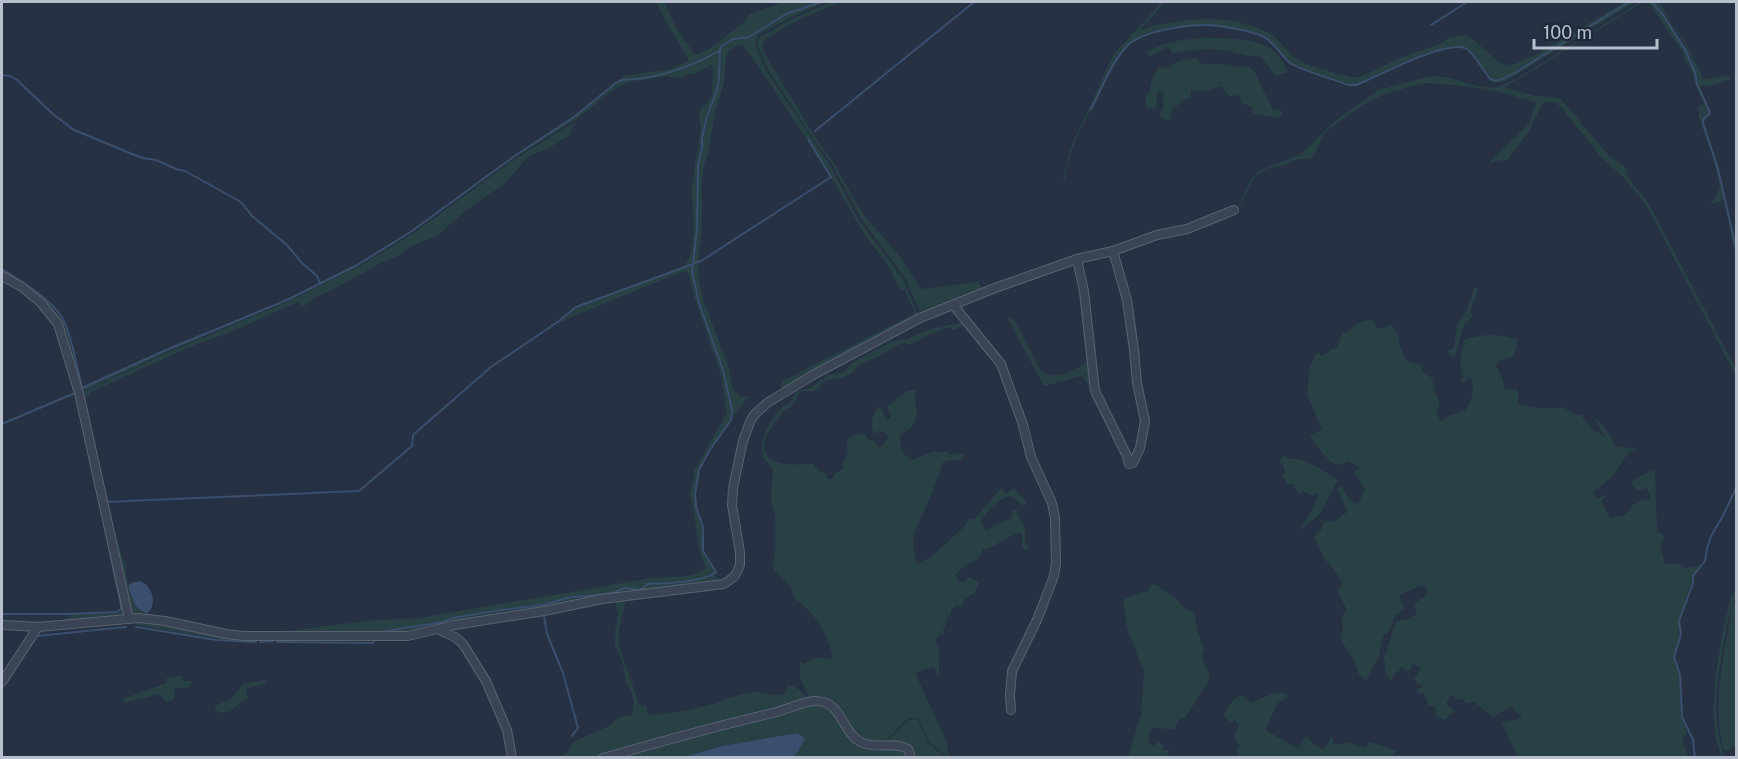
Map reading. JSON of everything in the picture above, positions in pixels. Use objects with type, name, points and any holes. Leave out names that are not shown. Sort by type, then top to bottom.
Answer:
[{"type":"street","points":[[2,625],[38,627],[129,618],[165,621],[243,636],[408,636],[454,625],[602,599],[723,584],[739,571],[741,558],[732,505],[733,488],[743,441],[754,415],[767,404],[858,351],[921,318],[1077,258],[1187,229],[1234,210]]},
{"type":"street","points":[[1077,258],[1084,291],[1095,392],[1129,464],[1136,459],[1145,421],[1137,383],[1126,300],[1113,250]]},
{"type":"street","points":[[2,276],[22,287],[41,303],[58,324],[79,393],[129,618]]},
{"type":"street","points":[[954,306],[1001,364],[1023,425],[1031,457],[1052,503],[1055,518],[1054,576],[1037,620],[1012,671],[1011,710]]},
{"type":"street","points":[[2,682],[38,627]]},
{"type":"street","points":[[439,630],[463,644],[486,681],[507,730],[512,758]]},
{"type":"street","points":[[603,758],[819,701],[831,706],[852,736],[862,743],[899,745],[908,749],[911,758]]},
{"type":"green space","points":[[656,2],[664,2],[676,27],[695,55],[711,48],[744,22],[750,14],[783,2],[819,2],[786,13],[749,36],[733,38],[712,54],[719,51],[718,79],[706,116],[697,165],[697,230],[691,265],[682,268],[691,252],[693,242],[694,219],[691,189],[701,132],[699,113],[709,101],[712,93],[712,65],[696,74],[687,74],[683,78],[669,76],[630,82],[616,88],[575,120],[511,160],[413,232],[516,156],[574,117],[622,80],[622,76],[671,69],[689,60]]},
{"type":"green space","points":[[826,2],[758,35],[755,42],[758,52],[767,72],[831,167],[858,219],[903,279],[918,315],[782,393],[781,382],[915,313],[904,289],[900,290],[887,264],[863,232],[809,139],[807,140],[742,45],[728,52],[726,57],[724,83],[715,112],[705,161],[700,247],[698,260],[693,264],[698,230],[698,165],[708,116],[718,90],[723,46],[733,39],[750,38],[786,14]]},
{"type":"green space","points":[[831,2],[841,2],[800,19],[769,37],[763,42],[762,49],[863,214],[899,255],[921,289],[978,282],[984,291],[923,313],[920,312],[905,278],[860,217],[833,166],[769,71],[757,42],[760,37],[792,19]]},
{"type":"green space","points":[[1162,2],[1165,2],[1140,30],[1187,20],[1237,22],[1272,35],[1298,60],[1339,74],[1359,77],[1405,56],[1443,43],[1448,38],[1460,35],[1470,37],[1499,62],[1509,66],[1537,54],[1628,2],[1512,73],[1496,79],[1490,78],[1470,51],[1458,47],[1429,53],[1356,84],[1349,84],[1293,65],[1265,37],[1248,31],[1199,25],[1142,36],[1131,41],[1111,69],[1078,135],[1068,163],[1065,181],[1063,181],[1070,149],[1113,55]]},
{"type":"green space","points":[[1630,2],[1635,2],[1507,80],[1494,84],[1489,79],[1498,80],[1513,74]]},
{"type":"green space","points":[[1643,2],[1504,87],[1535,96],[1561,99],[1609,156],[1622,164],[1627,176],[1649,204],[1736,369],[1736,376],[1645,203],[1623,177],[1602,158],[1560,106],[1553,102],[1545,101],[1530,130],[1507,160],[1488,163],[1529,124],[1536,102],[1466,86],[1428,83],[1382,95],[1363,105],[1329,129],[1324,134],[1312,159],[1298,159],[1285,165],[1268,168],[1258,174],[1238,209],[1251,179],[1260,170],[1300,155],[1335,121],[1378,90],[1429,76],[1448,77],[1472,85],[1494,88],[1518,78]]},
{"type":"green space","points":[[1648,2],[1657,6],[1686,51],[1695,72],[1696,84],[1709,111],[1703,123],[1718,169],[1736,258],[1724,200],[1710,205],[1720,186],[1699,118],[1699,107],[1704,104],[1683,52]]},
{"type":"green space","points":[[1653,2],[1659,2],[1685,42],[1703,78],[1729,75],[1730,80],[1709,86],[1698,86],[1693,63],[1684,44],[1672,24]]},
{"type":"green space","points":[[1204,38],[1243,40],[1263,45],[1278,55],[1288,72],[1276,76],[1261,57],[1227,51],[1200,50],[1173,53],[1168,47],[1150,57],[1146,52],[1174,42]]},
{"type":"green space","points":[[1187,58],[1188,60],[1197,58],[1202,64],[1240,68],[1246,65],[1254,71],[1273,110],[1281,110],[1282,115],[1280,118],[1253,114],[1252,107],[1241,103],[1240,96],[1231,97],[1220,86],[1208,91],[1191,90],[1190,98],[1172,108],[1171,119],[1160,117],[1164,107],[1162,103],[1164,92],[1159,91],[1156,95],[1157,107],[1154,109],[1146,107],[1146,94],[1150,92],[1155,74],[1158,68],[1170,67]]},
{"type":"green space","points":[[576,121],[570,135],[549,148],[529,156],[504,184],[465,211],[437,236],[409,247],[399,256],[316,297],[303,307],[298,302],[91,392],[84,404],[96,448],[105,502],[110,509],[133,600],[141,612],[223,629],[257,632],[286,631],[375,620],[413,619],[652,578],[687,576],[700,572],[706,568],[698,541],[690,491],[694,471],[727,413],[721,375],[689,275],[686,271],[669,277],[560,322],[577,308],[691,266],[699,303],[722,371],[731,410],[730,420],[708,450],[698,470],[695,494],[702,527],[702,552],[715,571],[713,574],[680,582],[647,583],[638,589],[626,588],[612,593],[567,597],[543,604],[501,609],[378,633],[543,606],[567,599],[613,594],[626,589],[638,590],[644,589],[647,585],[689,582],[714,575],[723,582],[614,595],[544,610],[400,635],[378,635],[366,632],[271,635],[227,632],[166,619],[139,617],[130,610],[83,407],[82,393],[165,354],[287,302],[359,267],[414,233],[512,161]]},
{"type":"green space","points":[[413,232],[358,267],[286,301],[165,353],[82,392],[59,323],[2,275],[2,270],[34,290],[60,317],[68,334],[82,388],[287,300],[358,266]]},
{"type":"green space","points":[[698,263],[703,300],[729,368],[733,389],[741,397],[751,397],[733,417],[726,376],[700,302],[692,266]]},
{"type":"green space","points":[[1076,266],[1082,290],[1093,390],[1082,376],[1044,386],[1007,317],[1014,319],[1041,371],[1046,374],[1064,374],[1087,362]]},
{"type":"green space","points":[[2,279],[22,289],[55,323],[78,399],[124,615],[123,616],[40,626],[2,624],[2,619],[64,620],[71,615],[117,613],[122,608],[75,393],[55,326],[42,310],[23,293]]},
{"type":"green space","points":[[1479,287],[1470,311],[1473,316],[1463,327],[1453,357],[1447,351],[1454,348],[1457,325],[1467,309],[1474,289]]},
{"type":"green space","points":[[1372,319],[1377,329],[1392,325],[1399,337],[1406,361],[1420,364],[1424,373],[1432,378],[1435,393],[1440,402],[1437,413],[1442,421],[1465,410],[1471,398],[1470,376],[1463,383],[1461,380],[1463,377],[1460,363],[1464,340],[1491,335],[1518,340],[1514,356],[1501,360],[1496,365],[1503,380],[1504,389],[1518,390],[1519,405],[1563,407],[1576,415],[1581,415],[1595,432],[1598,431],[1605,436],[1595,420],[1598,419],[1612,438],[1614,446],[1638,449],[1628,453],[1613,476],[1593,492],[1597,499],[1604,495],[1607,496],[1601,501],[1610,518],[1623,516],[1631,509],[1631,506],[1639,501],[1651,499],[1647,488],[1636,490],[1631,482],[1655,470],[1657,531],[1663,535],[1664,539],[1660,545],[1665,564],[1679,564],[1685,568],[1701,566],[1690,585],[1678,621],[1680,634],[1673,657],[1679,676],[1681,718],[1687,734],[1682,738],[1688,757],[1519,757],[1502,722],[1523,718],[1512,706],[1493,717],[1474,702],[1467,703],[1451,695],[1446,704],[1455,711],[1444,720],[1435,715],[1436,708],[1429,705],[1424,694],[1416,691],[1422,688],[1422,685],[1414,679],[1421,668],[1414,664],[1408,672],[1401,667],[1394,674],[1391,682],[1384,669],[1386,666],[1383,655],[1386,654],[1397,621],[1417,614],[1414,604],[1426,596],[1428,591],[1421,585],[1399,596],[1405,609],[1396,615],[1388,633],[1384,634],[1378,660],[1365,680],[1358,673],[1355,663],[1341,640],[1342,616],[1346,608],[1337,590],[1343,585],[1324,558],[1314,536],[1322,529],[1324,522],[1335,521],[1347,512],[1337,488],[1342,486],[1349,499],[1358,504],[1365,489],[1354,472],[1360,468],[1348,461],[1339,465],[1335,464],[1310,436],[1322,429],[1307,394],[1310,367],[1316,354],[1319,353],[1321,356],[1330,352],[1337,347],[1342,333],[1346,333],[1356,324]]},
{"type":"green space","points":[[961,323],[964,326],[953,330],[951,327],[940,330],[909,345],[900,344],[857,366],[854,372],[842,378],[821,383],[820,388],[813,391],[799,393],[795,402],[784,410],[774,423],[764,445],[765,453],[775,462],[813,464],[828,479],[832,479],[843,469],[842,463],[847,456],[849,437],[864,433],[880,448],[888,438],[887,434],[879,431],[874,434],[872,423],[875,412],[880,406],[887,420],[891,417],[887,406],[908,390],[916,391],[915,422],[900,435],[904,453],[912,460],[935,451],[939,453],[947,451],[949,455],[963,453],[964,457],[962,460],[943,462],[914,533],[913,545],[917,564],[931,557],[965,526],[970,518],[974,520],[1001,488],[1006,494],[1014,488],[1027,503],[1024,506],[1013,498],[1004,498],[981,520],[984,529],[988,531],[993,526],[1011,519],[1013,514],[1011,511],[1014,509],[1024,526],[1029,548],[1027,551],[1024,550],[1022,535],[1016,533],[988,549],[983,549],[978,559],[963,567],[955,575],[959,582],[964,583],[969,577],[979,583],[974,593],[965,599],[961,607],[957,605],[950,611],[950,616],[943,629],[944,634],[939,635],[936,640],[939,648],[939,676],[936,669],[932,667],[915,673],[946,740],[949,757],[947,757],[929,742],[919,719],[906,720],[884,740],[862,741],[837,710],[808,696],[800,678],[800,661],[805,664],[814,659],[832,659],[832,655],[819,623],[794,598],[792,588],[773,569],[775,514],[771,501],[773,470],[763,457],[762,442],[770,422],[783,406],[790,403],[797,391],[810,388],[828,375],[844,372],[852,363],[892,341],[908,339],[934,328]]},
{"type":"green space","points":[[1283,455],[1314,465],[1338,480],[1320,514],[1299,531],[1319,494],[1313,496],[1302,491],[1299,494],[1293,484],[1287,484],[1282,476],[1285,473],[1284,466],[1280,462]]},
{"type":"green space","points":[[741,567],[742,571],[733,582],[725,587],[626,599],[619,630],[619,646],[639,704],[646,706],[648,715],[671,713],[701,707],[746,693],[758,692],[773,695],[785,693],[787,685],[797,689],[811,700],[598,757],[557,758],[568,752],[573,742],[607,727],[620,717],[632,715],[634,701],[615,646],[618,613],[615,598],[724,585],[735,577]]},
{"type":"green space","points":[[1151,584],[1158,586],[1178,600],[1185,609],[1194,612],[1204,649],[1203,661],[1210,679],[1185,718],[1179,719],[1174,729],[1156,728],[1150,732],[1149,743],[1152,746],[1160,742],[1163,745],[1162,750],[1170,751],[1165,758],[1128,757],[1141,714],[1144,672],[1127,628],[1123,599],[1148,591]]},
{"type":"green space","points":[[1736,590],[1728,621],[1717,689],[1717,724],[1725,757],[1722,757],[1714,723],[1715,682],[1729,604]]},
{"type":"green space","points":[[1736,601],[1736,744],[1730,750],[1724,751],[1720,734],[1720,680],[1732,609]]},
{"type":"green space","points":[[138,622],[165,623],[256,638],[256,641],[219,639],[137,625]]},
{"type":"green space","points":[[182,676],[183,681],[193,681],[189,687],[174,689],[175,699],[166,702],[161,696],[155,694],[125,702],[123,699],[167,683],[166,678]]},
{"type":"green space","points":[[266,680],[266,684],[247,689],[248,698],[230,711],[218,713],[214,706],[231,699],[243,684]]},
{"type":"green space","points":[[1281,692],[1288,696],[1278,703],[1265,730],[1299,749],[1305,736],[1321,749],[1325,749],[1331,737],[1333,743],[1337,745],[1349,742],[1359,747],[1366,747],[1369,742],[1397,751],[1391,756],[1392,758],[1241,757],[1236,751],[1240,746],[1234,737],[1239,725],[1235,720],[1231,723],[1223,715],[1233,700],[1241,695],[1251,703]]},
{"type":"green space","points":[[823,702],[856,740],[899,746],[910,757],[792,757],[796,755],[805,738],[797,733],[722,746],[684,757],[607,758],[741,721]]},
{"type":"green space","points":[[918,720],[928,743],[945,757],[913,757],[911,751],[877,744],[891,738],[906,722]]},
{"type":"water","points":[[140,581],[148,587],[152,595],[152,605],[148,613],[137,607],[129,588],[131,583]]},
{"type":"water","points":[[797,733],[805,738],[796,755],[792,757],[684,757],[722,746]]},
{"type":"waterway","points":[[378,633],[443,622],[453,618],[543,605],[567,598],[613,593],[625,588],[638,590],[647,584],[693,580],[716,572],[703,551],[703,527],[696,507],[695,494],[699,470],[709,451],[731,420],[732,410],[723,370],[699,303],[692,271],[697,230],[698,165],[702,138],[717,90],[722,46],[733,39],[749,37],[786,14],[821,2]]},
{"type":"waterway","points":[[815,131],[974,2]]},
{"type":"waterway","points":[[1431,25],[1467,2]]},
{"type":"waterway","points":[[1091,109],[1111,68],[1127,46],[1145,35],[1158,31],[1209,25],[1254,33],[1268,40],[1286,60],[1295,66],[1349,85],[1356,85],[1429,53],[1458,47],[1467,49],[1490,79],[1496,80],[1513,74],[1629,2]]},
{"type":"waterway","points":[[1652,2],[1664,16],[1686,51],[1709,110],[1710,113],[1703,123],[1718,169],[1736,248]]},
{"type":"waterway","points":[[2,269],[42,296],[61,316],[71,341],[82,388],[287,300],[357,265],[412,231],[516,155],[574,117],[617,82],[672,72],[719,51]]},
{"type":"waterway","points":[[2,75],[17,80],[54,115],[74,130],[142,158],[156,160],[185,171],[241,202],[252,216],[287,245],[317,276],[320,283]]},
{"type":"waterway","points":[[105,502],[359,491],[412,446],[413,435],[491,367],[576,307],[701,261],[831,177],[808,139]]},
{"type":"waterway","points":[[2,424],[75,393]]},
{"type":"waterway","points":[[1695,758],[1693,740],[1682,717],[1680,675],[1674,657],[1681,634],[1679,621],[1693,583],[1693,576],[1705,561],[1711,536],[1736,488]]},
{"type":"waterway","points":[[2,614],[70,614],[116,612],[121,609],[100,504]]},
{"type":"waterway","points":[[544,615],[547,634],[563,673],[578,728],[572,736]]},
{"type":"waterway","points":[[37,636],[126,627]]},
{"type":"waterway","points":[[136,627],[216,640],[256,642]]},
{"type":"waterway","points":[[277,642],[373,643],[375,640]]},
{"type":"waterway","points":[[260,642],[273,641]]}]
